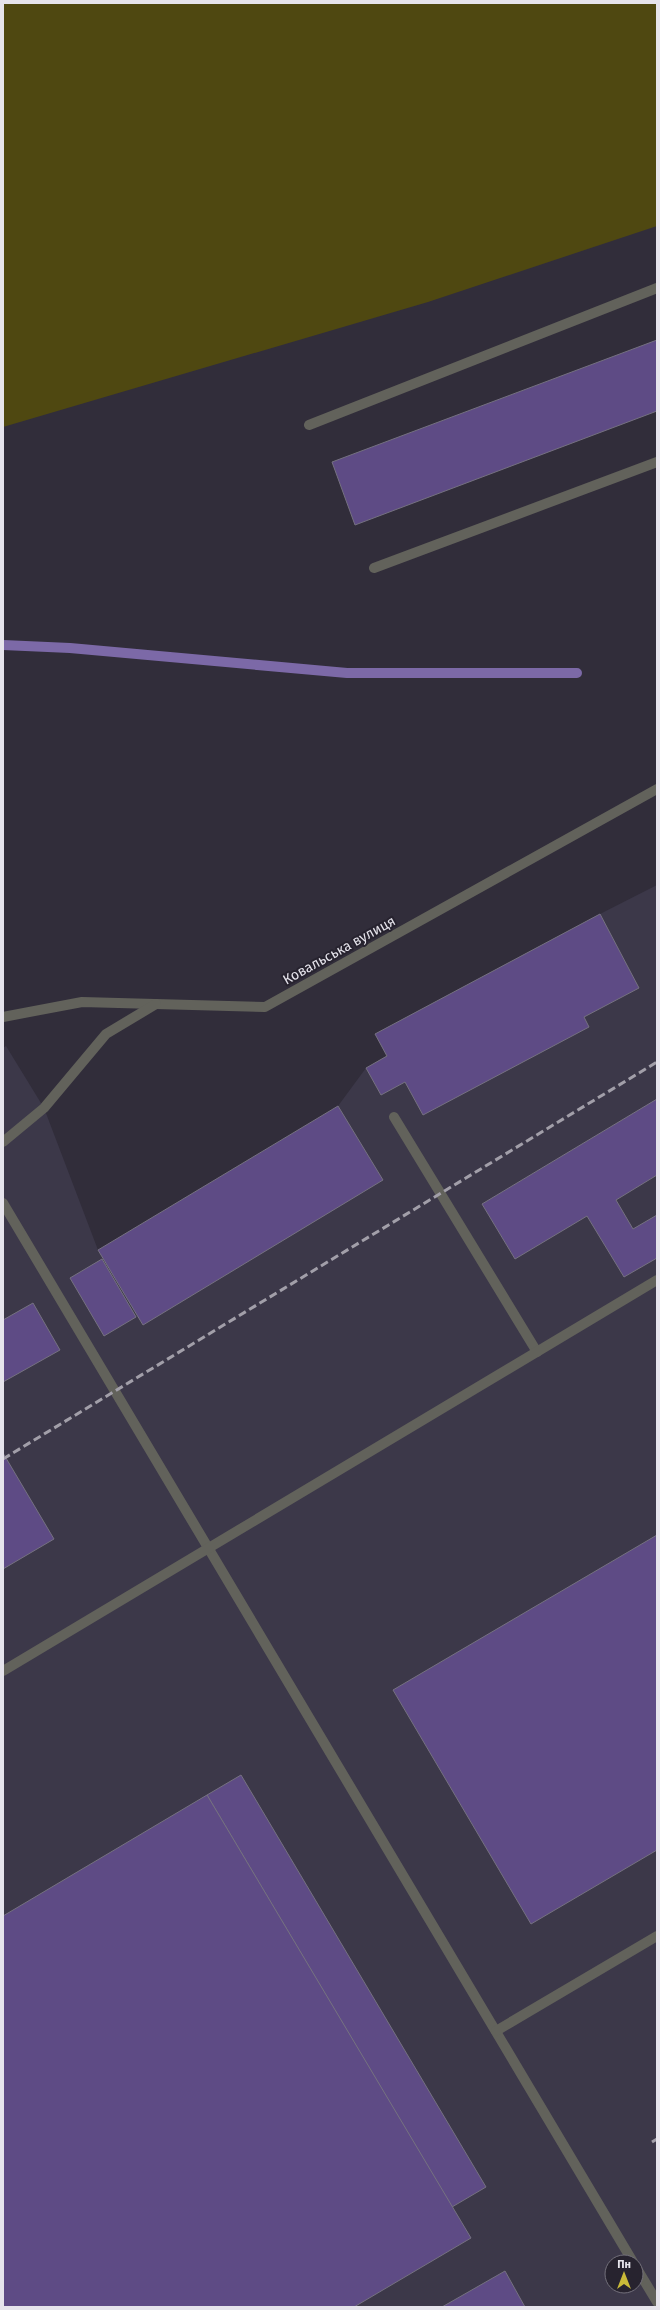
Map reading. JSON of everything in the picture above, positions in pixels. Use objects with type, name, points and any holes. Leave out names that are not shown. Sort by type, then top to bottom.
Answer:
[{"type":"street","points":[[310,425],[657,288]]},
{"type":"street","points":[[374,568],[657,462]]},
{"type":"street","name":"Ковальська вулиця","points":[[3,1017],[82,1002],[266,1007],[657,789]]},
{"type":"street","points":[[3,1142],[44,1108],[106,1034],[156,1004]]},
{"type":"street","points":[[394,1117],[537,1352]]},
{"type":"street","points":[[3,1203],[628,2254]]},
{"type":"street","points":[[3,1671],[657,1280]]},
{"type":"street","points":[[496,2031],[657,1936]]},
{"type":"street","points":[[644,2280],[657,2302]]},
{"type":"shaded area","points":[[3,3],[657,3],[657,226],[428,302],[3,427]]},
{"type":"shaded area","points":[[657,885],[657,2307],[3,2307],[3,1048],[6,1046],[44,1108],[98,1250],[338,1106],[366,1068],[386,1056],[375,1034]]},
{"type":"building","points":[[657,340],[657,411],[355,525],[332,462]]},
{"type":"building","points":[[600,914],[639,988],[584,1017],[589,1027],[423,1115],[405,1082],[381,1095],[366,1068],[387,1056],[375,1034]]},
{"type":"building","points":[[657,1099],[657,1175],[616,1200],[633,1229],[657,1215],[657,1258],[624,1277],[587,1216],[515,1259],[482,1204]]},
{"type":"building","points":[[338,1106],[383,1180],[143,1325],[98,1250]]},
{"type":"building","points":[[102,1259],[136,1317],[104,1336],[70,1278]]},
{"type":"building","points":[[33,1303],[60,1350],[3,1382],[3,1320]]},
{"type":"building","points":[[3,1453],[54,1539],[3,1569]]},
{"type":"building","points":[[657,1535],[657,1850],[531,1924],[393,1690]]},
{"type":"building","points":[[241,1775],[486,2187],[452,2207],[207,1795]]},
{"type":"building","points":[[207,1795],[471,2238],[354,2307],[3,2307],[3,1916]]},
{"type":"building","points":[[505,2271],[525,2307],[442,2307]]},
{"type":"waterway","points":[[3,645],[70,648],[347,673],[577,673]]},
{"type":"railway","points":[[3,1459],[657,1062]]},
{"type":"railway","points":[[652,2142],[657,2139]]}]
